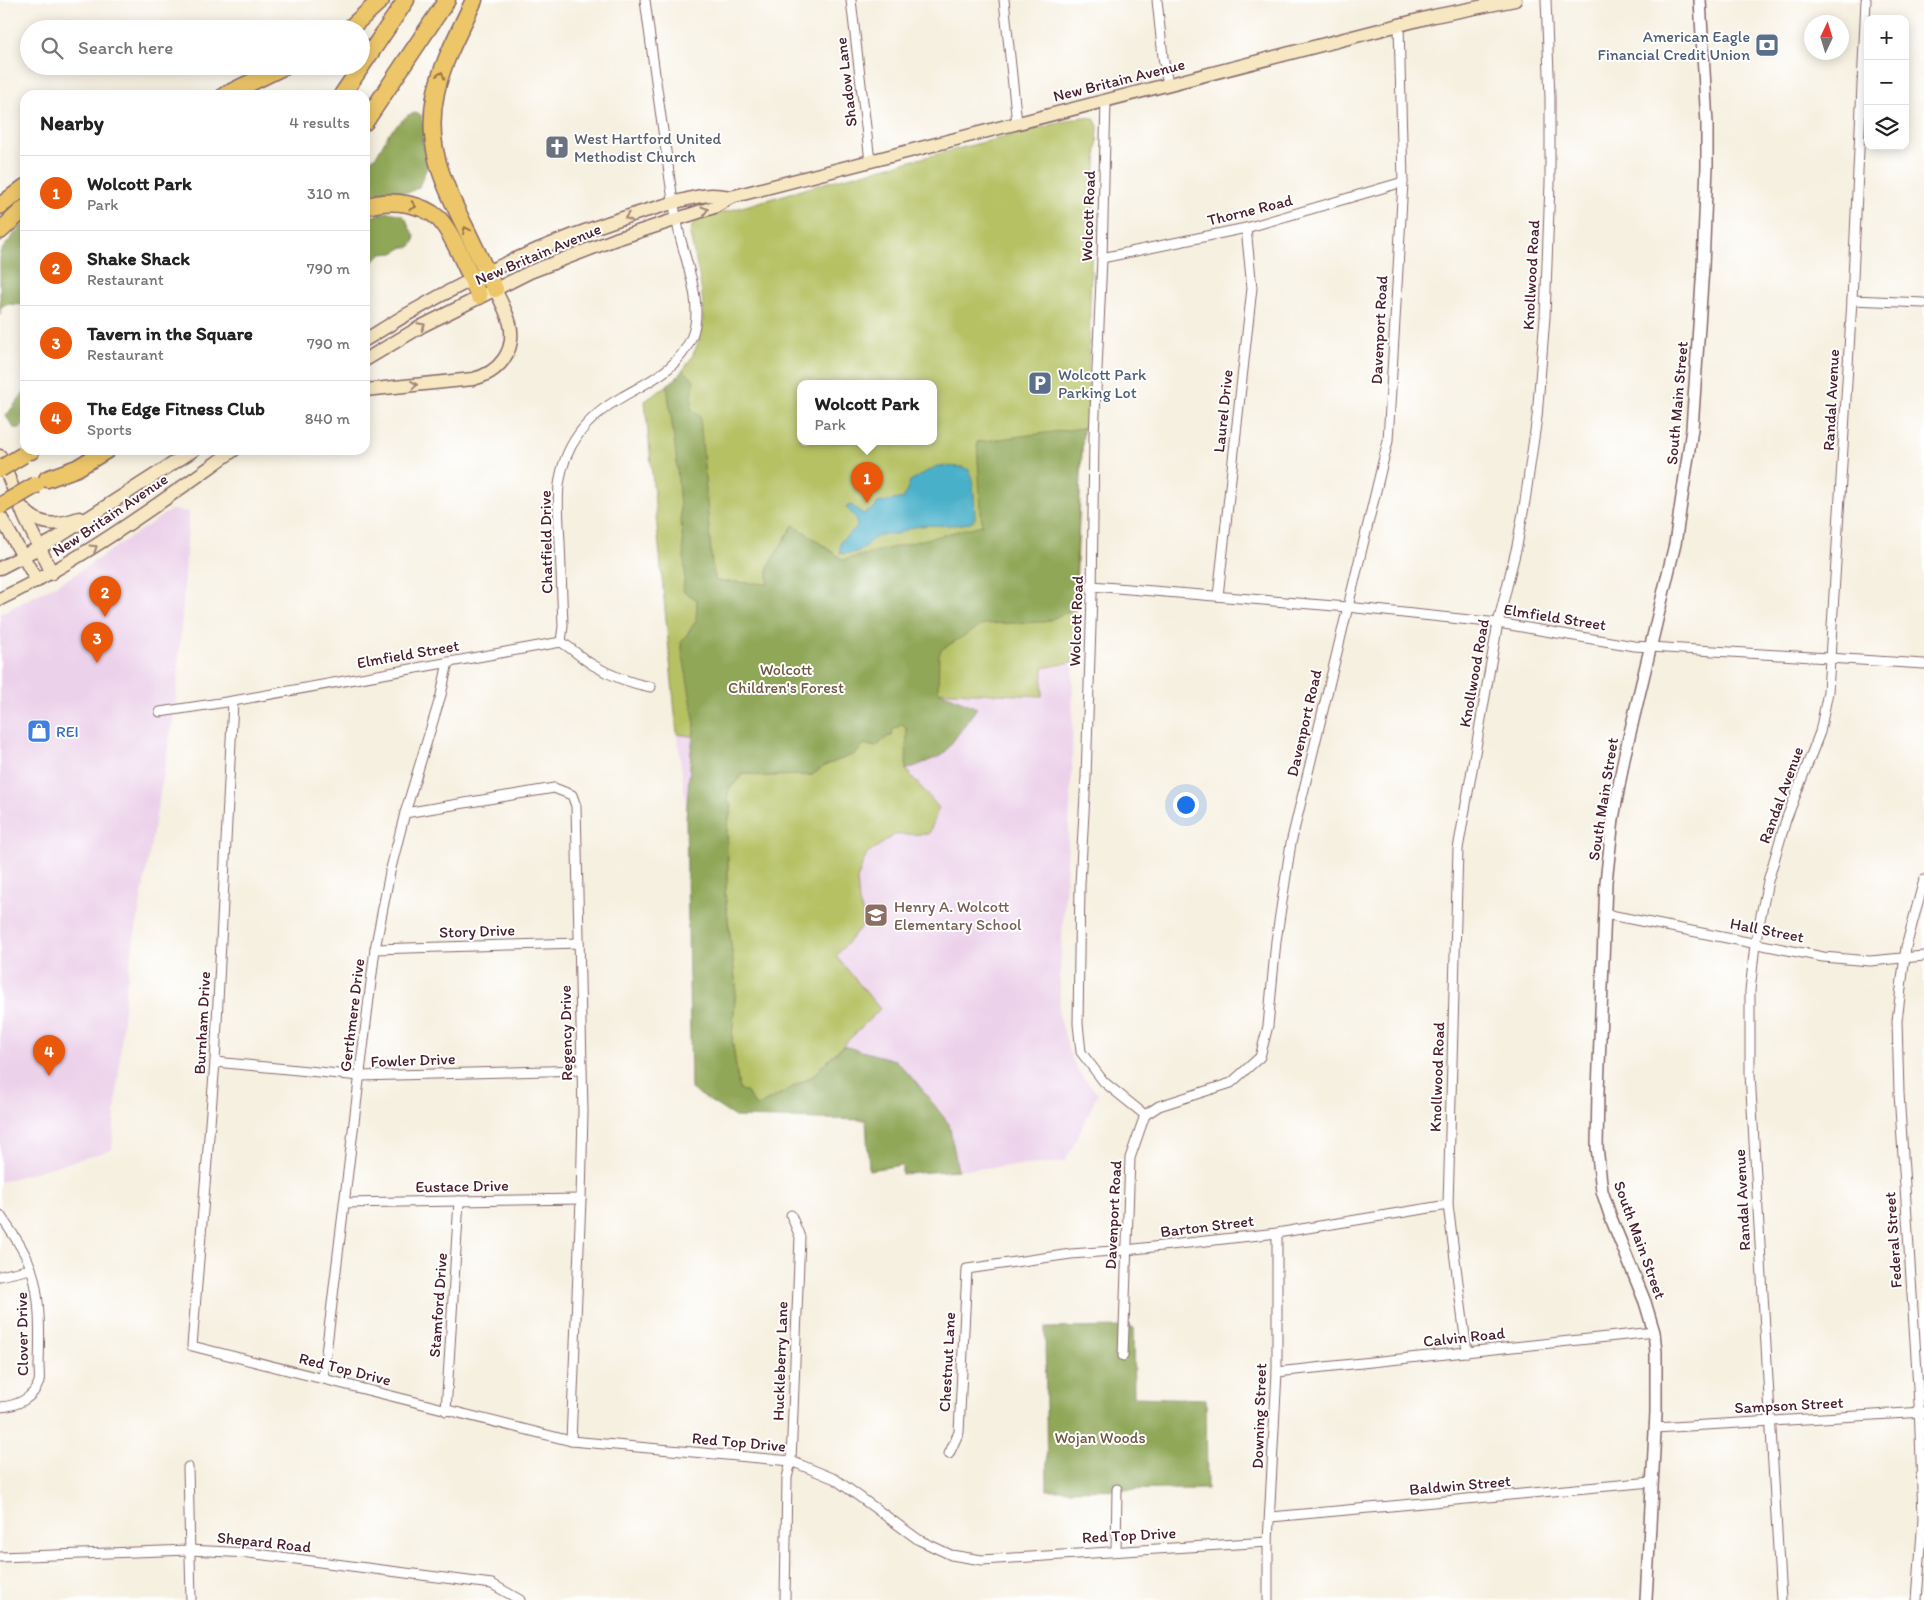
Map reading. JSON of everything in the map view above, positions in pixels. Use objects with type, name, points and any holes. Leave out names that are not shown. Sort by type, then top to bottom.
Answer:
[{"type":"highway","points":[[359,20],[381,0]]},
{"type":"highway","points":[[370,53],[406,0]]},
{"type":"highway","points":[[370,115],[447,0]]},
{"type":"highway","points":[[474,0],[440,77],[434,105],[432,133],[436,161],[445,184],[495,288]]},
{"type":"highway","points":[[235,90],[266,75]]},
{"type":"highway","points":[[345,90],[355,75]]},
{"type":"highway","points":[[0,206],[20,191]]},
{"type":"highway","points":[[370,206],[395,202],[416,206],[431,213],[440,220],[447,230],[479,296]]},
{"type":"highway","points":[[0,230],[20,212]]},
{"type":"highway","points":[[0,469],[24,455]]},
{"type":"highway","points":[[0,506],[42,482],[81,455]]},
{"type":"highway","points":[[42,482],[77,468],[99,455]]},
{"type":"main road","name":"New Britain Avenue","points":[[370,357],[409,333],[495,288],[576,253],[714,207],[731,197],[1438,15],[1515,0]]},
{"type":"main road","name":"New Britain Avenue","points":[[370,337],[404,316],[487,273],[537,250],[632,215],[674,203],[711,195],[731,197]]},
{"type":"main road","points":[[370,389],[473,379],[494,371],[507,354],[511,334],[509,319],[495,288]]},
{"type":"main road","name":"New Britain Avenue","points":[[0,568],[39,548],[186,455]]},
{"type":"main road","name":"New Britain Avenue","points":[[0,600],[52,573],[114,535],[227,455]]},
{"type":"main road","points":[[0,456],[18,501],[52,573]]},
{"type":"main road","points":[[18,501],[30,515],[43,523],[49,524],[66,522],[100,510]]},
{"type":"main road","points":[[0,516],[37,581]]},
{"type":"street","name":"Chatfield Drive","points":[[561,642],[563,626],[559,488],[565,460],[581,432],[596,413],[666,372],[682,355],[692,335],[696,310],[674,203],[644,0]]},
{"type":"street","name":"Shadow Lane","points":[[851,0],[870,161]]},
{"type":"street","points":[[1004,0],[1017,123]]},
{"type":"street","points":[[1157,0],[1168,84]]},
{"type":"street","name":"Knollwood Road","points":[[1466,1352],[1448,1205],[1458,849],[1498,623],[1525,501],[1537,417],[1541,375],[1550,193],[1550,98],[1546,0]]},
{"type":"street","name":"South Main Street","points":[[1646,1600],[1657,1370],[1654,1332],[1645,1302],[1606,1204],[1597,1160],[1605,914],[1608,860],[1617,791],[1676,544],[1686,484],[1692,428],[1703,267],[1707,166],[1707,124],[1700,0]]},
{"type":"street","name":"Randal Avenue","points":[[1781,1600],[1750,1074],[1750,991],[1756,944],[1768,881],[1786,820],[1820,732],[1828,692],[1852,300],[1866,0]]},
{"type":"street","name":"Davenport Road","points":[[1123,1356],[1130,1158],[1146,1115],[1158,1106],[1231,1083],[1260,1057],[1268,1026],[1276,941],[1291,842],[1388,441],[1403,182],[1399,25]]},
{"type":"street","name":"Wolcott Road","points":[[1106,100],[1102,258],[1094,436],[1092,586],[1080,884],[1078,1024],[1081,1052],[1104,1082],[1146,1115]]},
{"type":"street","name":"Thorne Road","points":[[1102,258],[1246,228],[1403,182]]},
{"type":"street","name":"Laurel Drive","points":[[1218,596],[1252,288],[1246,228]]},
{"type":"street","points":[[1852,300],[1924,303]]},
{"type":"street","name":"Elmfield Street","points":[[1092,586],[1347,607],[1498,623],[1651,648],[1924,664]]},
{"type":"street","points":[[561,642],[610,675],[635,684],[651,687]]},
{"type":"street","name":"Elmfield Street","points":[[160,712],[233,701],[561,642]]},
{"type":"street","name":"Gerthmere Drive","points":[[323,1378],[375,949],[390,872],[405,813],[448,662]]},
{"type":"street","name":"Burnham Drive","points":[[192,1346],[215,1062],[233,701]]},
{"type":"street","name":"Regency Drive","points":[[405,813],[554,788],[572,795],[576,806],[582,1070],[581,1199],[571,1441]]},
{"type":"street","name":"Federal Street","points":[[1917,1600],[1923,1518],[1922,1412],[1897,1030],[1904,958],[1924,880]]},
{"type":"street","name":"Hall Street","points":[[1605,914],[1848,960],[1870,961],[1924,956]]},
{"type":"street","name":"Story Drive","points":[[375,949],[579,943]]},
{"type":"street","name":"Fowler Drive","points":[[215,1062],[360,1076],[582,1070]]},
{"type":"street","name":"Eustace Drive","points":[[344,1202],[581,1199]]},
{"type":"street","name":"Stamford Drive","points":[[446,1411],[460,1201]]},
{"type":"street","name":"Barton Street","points":[[967,1269],[1071,1254],[1126,1250],[1277,1233],[1448,1205]]},
{"type":"street","name":"Clover Drive","points":[[0,1215],[25,1254],[31,1269],[36,1288],[40,1347],[38,1382],[28,1399],[13,1407],[0,1407]]},
{"type":"street","name":"Huckleberry Lane","points":[[785,1600],[787,1478],[791,1461],[800,1237],[791,1215]]},
{"type":"street","name":"Downing Street","points":[[1268,1600],[1268,1542],[1271,1517],[1277,1372],[1277,1233]]},
{"type":"street","points":[[0,1276],[31,1269]]},
{"type":"street","name":"Chestnut Lane","points":[[949,1454],[959,1432],[967,1269]]},
{"type":"street","name":"Calvin Road","points":[[1277,1372],[1654,1332]]},
{"type":"street","name":"Red Top Drive","points":[[192,1346],[571,1441],[791,1461],[835,1479],[919,1540],[950,1555],[982,1560],[1116,1550],[1268,1542]]},
{"type":"street","name":"Sampson Street","points":[[1655,1428],[1922,1412]]},
{"type":"street","points":[[188,1467],[191,1600]]},
{"type":"street","name":"Baldwin Street","points":[[1271,1517],[1652,1482]]},
{"type":"street","points":[[1116,1550],[1117,1489]]},
{"type":"street","name":"Shepard Road","points":[[0,1557],[189,1550],[249,1553],[492,1584],[520,1600]]},
{"type":"shaded area","points":[[171,510],[189,512],[176,703],[126,986],[112,1150],[0,1182],[0,614],[71,577]]},
{"type":"shaded area","name":"Henry A. Wolcott Elementary School","points":[[1073,662],[1072,769],[1059,1014],[1069,1051],[1079,1073],[1098,1094],[1065,1162],[902,1174],[902,1165],[869,1170],[866,1120],[735,1117],[691,1089],[686,806],[677,734],[787,751],[901,696]]},
{"type":"green space","points":[[415,113],[421,115],[422,122],[426,127],[422,139],[427,157],[427,167],[419,187],[410,192],[380,192],[370,195],[370,162],[378,153],[389,133],[408,115]]},
{"type":"green space","points":[[1082,117],[1094,118],[1098,126],[1091,265],[1087,428],[1083,428],[1073,662],[1043,668],[1042,696],[928,691],[787,751],[677,734],[645,401],[679,375],[691,358],[698,342],[702,325],[703,307],[690,235],[692,226],[697,220],[832,181]]},
{"type":"green space","points":[[388,212],[402,215],[415,235],[414,242],[410,247],[404,247],[393,253],[381,254],[376,258],[370,269],[370,217]]},
{"type":"green space","points":[[20,227],[20,305],[6,304],[1,307],[0,315],[0,252]]},
{"type":"green space","name":"Wolcott Children's Forest","points":[[683,369],[694,380],[691,409],[700,416],[712,564],[716,581],[768,584],[768,567],[793,525],[843,560],[982,525],[977,442],[1083,428],[1074,609],[1045,622],[984,624],[942,649],[939,654],[938,691],[977,708],[943,755],[906,770],[907,729],[903,724],[893,729],[892,736],[887,737],[876,747],[864,744],[857,753],[824,766],[812,775],[764,776],[742,773],[738,781],[729,788],[727,800],[732,806],[727,827],[728,874],[725,894],[736,986],[732,1038],[739,1090],[746,1091],[756,1107],[810,1078],[843,1046],[895,1060],[917,1083],[949,1124],[958,1170],[902,1174],[902,1165],[869,1170],[866,1120],[735,1117],[691,1089],[686,818],[695,724],[681,643],[696,621],[697,600],[683,591],[685,571],[676,455],[667,385],[678,377]]},
{"type":"green space","points":[[20,398],[20,428],[14,428],[6,416]]},
{"type":"green space","points":[[903,724],[908,740],[906,770],[939,808],[929,834],[894,835],[866,855],[857,879],[859,903],[866,921],[836,956],[880,1009],[811,1077],[756,1107],[746,1091],[739,1091],[732,1038],[736,986],[725,894],[728,874],[727,827],[732,806],[727,800],[729,788],[738,781],[742,773],[764,776],[812,775],[824,766],[857,753],[864,744],[876,747],[893,729]]},
{"type":"green space","name":"Wojan Woods","points":[[1133,1327],[1134,1397],[1206,1399],[1207,1489],[1047,1490],[1045,1328]]},
{"type":"water","points":[[937,466],[962,467],[969,470],[973,488],[975,519],[964,524],[921,526],[896,534],[883,534],[855,552],[840,553],[840,542],[857,527],[856,518],[846,507],[851,505],[863,514],[875,508],[877,503],[904,498],[910,481]]},
{"type":"place","name":"American Eagle Financial Credit Union","points":[[1767,45]]},
{"type":"place","name":"West Hartford United Methodist Church","points":[[557,147]]},
{"type":"place","name":"Wolcott Park Parking Lot","points":[[1040,383]]},
{"type":"place","name":"Wolcott Park","points":[[867,503]]},
{"type":"place","name":"Shake Shack","points":[[105,617]]},
{"type":"place","name":"Tavern in the Square","points":[[97,663]]},
{"type":"place","name":"REI","points":[[39,731]]},
{"type":"place","name":"Henry A. Wolcott Elementary School","points":[[876,915]]},
{"type":"place","name":"The Edge Fitness Club","points":[[49,1076]]}]
